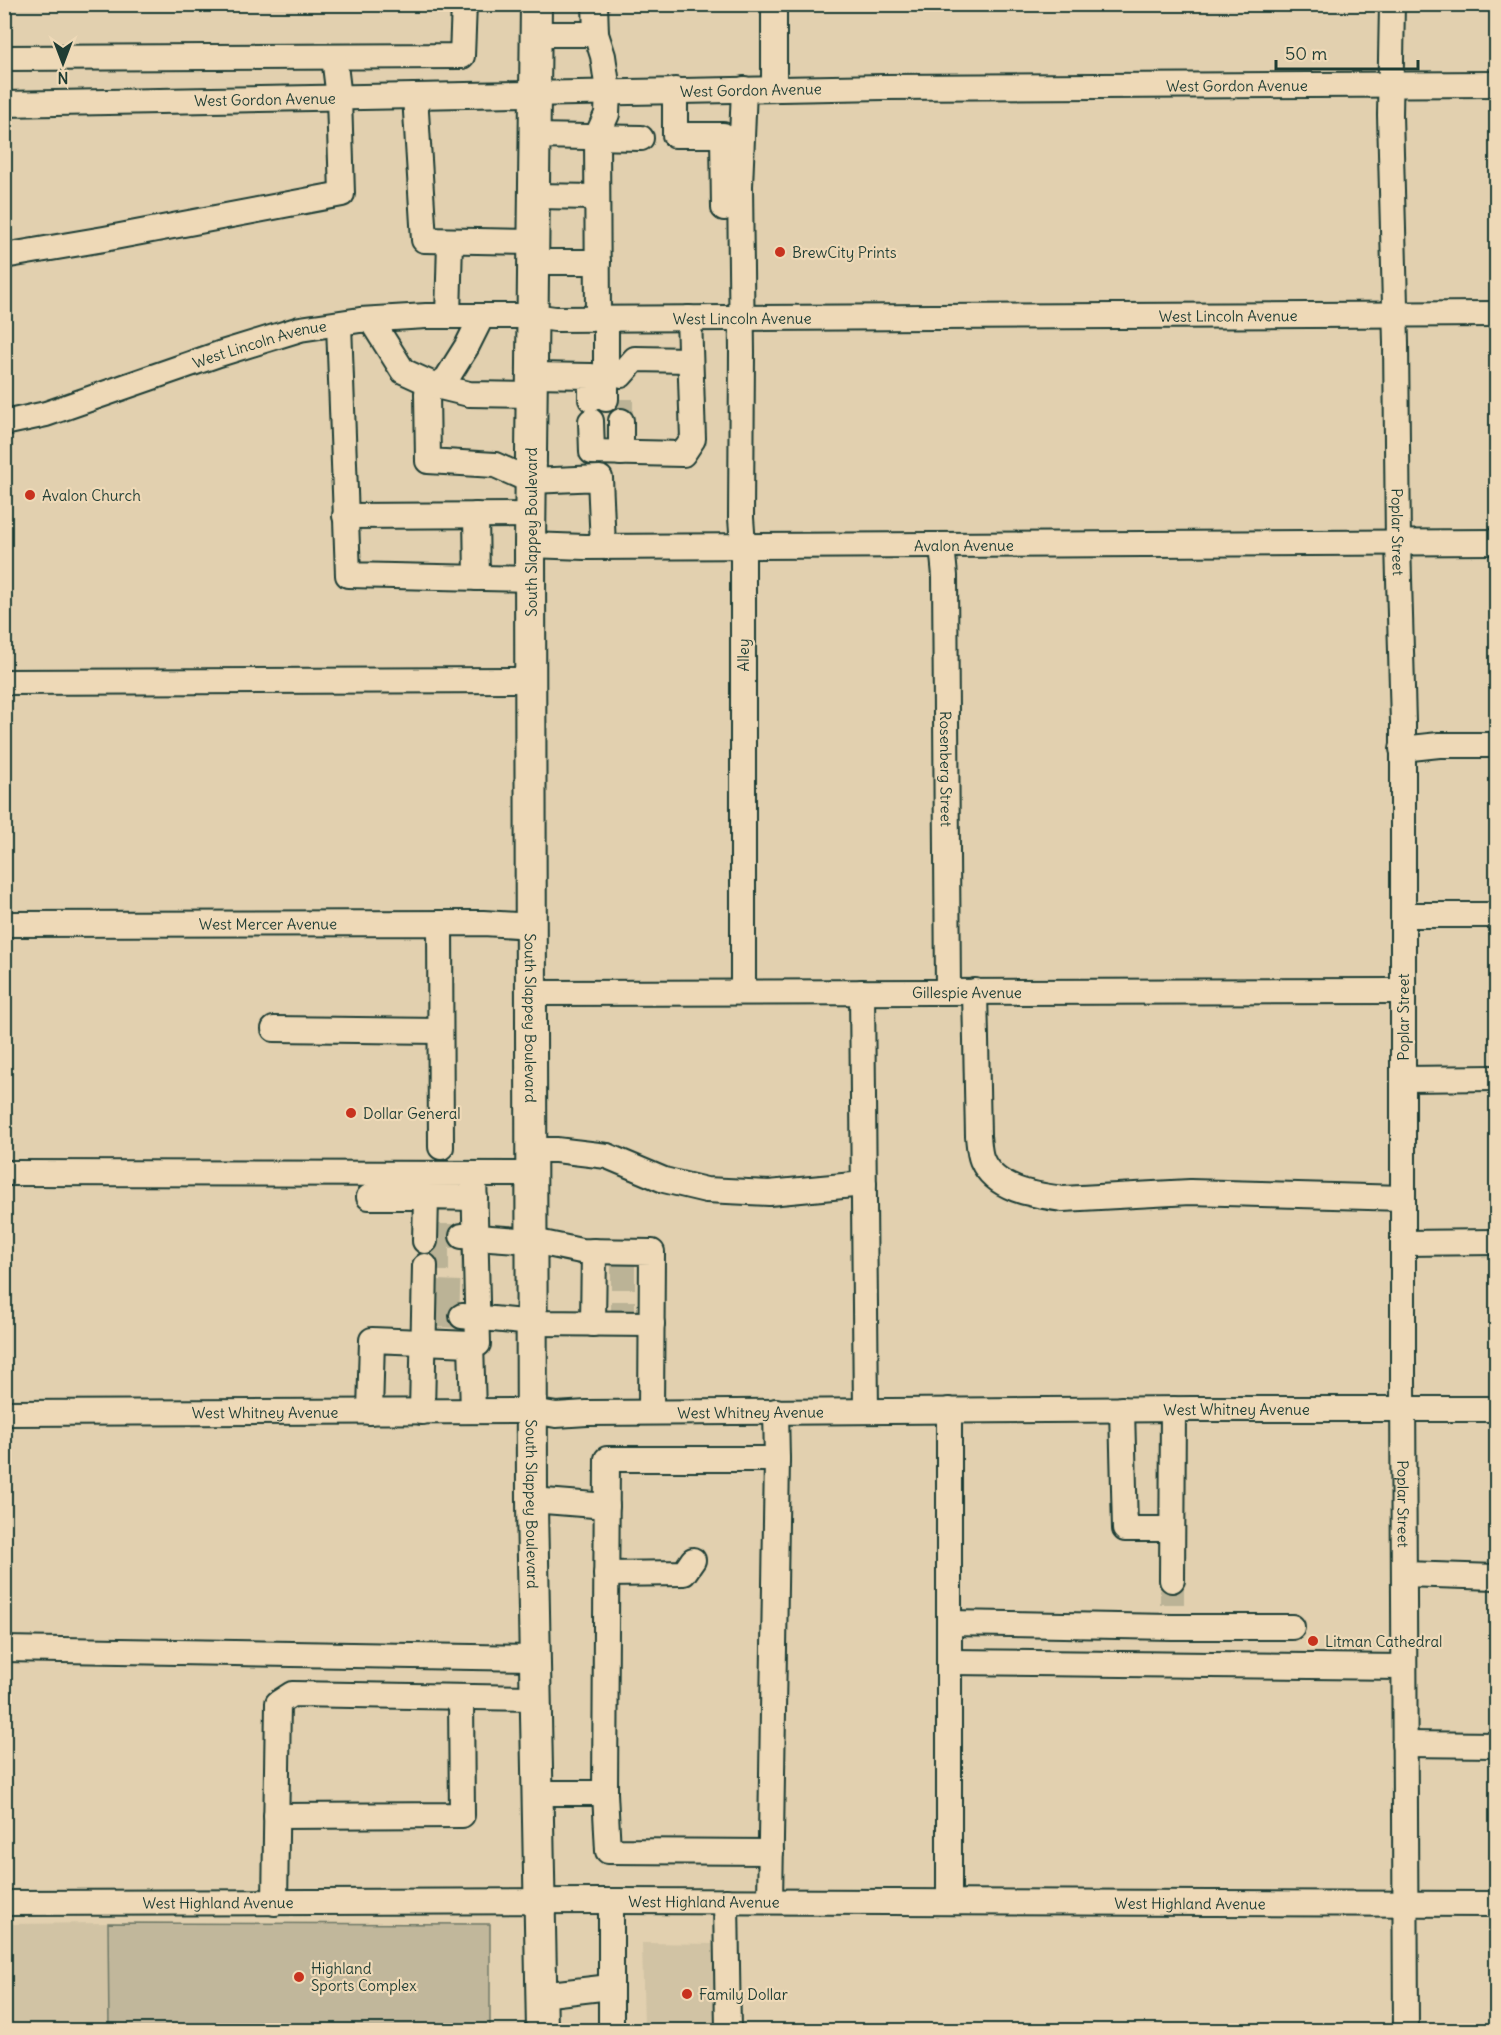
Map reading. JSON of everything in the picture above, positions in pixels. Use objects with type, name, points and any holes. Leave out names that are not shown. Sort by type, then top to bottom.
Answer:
[{"type":"main road","name":"South Slappey Boulevard","points":[[536,4],[530,545],[532,1500],[533,1658],[542,2031]]},
{"type":"street","points":[[4,58],[462,56],[464,4]]},
{"type":"street","points":[[595,4],[596,34],[603,56],[608,91],[607,114],[597,136],[598,262],[606,398],[614,453],[683,454],[693,439],[689,318]]},
{"type":"street","points":[[774,4],[774,89]]},
{"type":"street","name":"Poplar Street","points":[[1392,4],[1390,85],[1402,748],[1406,2031]]},
{"type":"street","points":[[535,34],[596,34]]},
{"type":"street","points":[[4,256],[104,240],[342,194],[339,98],[334,57]]},
{"type":"street","name":"West Gordon Avenue","points":[[4,104],[744,89],[1497,84]]},
{"type":"street","name":"Alley","points":[[743,992],[740,186],[744,89]]},
{"type":"street","points":[[675,90],[675,135],[723,135],[724,222]]},
{"type":"street","points":[[415,96],[424,240],[450,241],[598,262]]},
{"type":"street","points":[[535,136],[641,138]]},
{"type":"street","points":[[534,196],[597,197]]},
{"type":"street","points":[[448,316],[450,241]]},
{"type":"street","name":"West Lincoln Avenue","points":[[4,423],[46,414],[219,354],[300,329],[371,320],[448,316],[533,316],[555,319],[1497,314]]},
{"type":"street","points":[[482,316],[447,378],[428,393],[428,461],[495,465],[531,481],[600,478],[603,546]]},
{"type":"street","points":[[371,320],[403,371],[436,386],[469,394],[532,385],[606,398]]},
{"type":"street","points":[[339,324],[348,575],[530,579]]},
{"type":"street","points":[[606,398],[635,359],[690,360]]},
{"type":"street","points":[[476,515],[477,578]]},
{"type":"street","points":[[345,516],[531,515]]},
{"type":"street","name":"Avalon Avenue","points":[[530,545],[1497,542]]},
{"type":"street","name":"Rosenberg Street","points":[[942,545],[945,587],[948,991]]},
{"type":"street","points":[[4,682],[531,680]]},
{"type":"street","points":[[1402,748],[1439,745],[1497,745]]},
{"type":"street","points":[[1403,915],[1497,915]]},
{"type":"street","points":[[440,923],[441,1147]]},
{"type":"street","name":"West Mercer Avenue","points":[[4,924],[440,923],[532,926]]},
{"type":"street","points":[[975,991],[978,1136],[981,1158],[990,1173],[1004,1185],[1063,1199],[1190,1192],[1403,1198]]},
{"type":"street","name":"Gillespie Avenue","points":[[532,993],[1403,991]]},
{"type":"street","points":[[862,992],[866,1411]]},
{"type":"street","points":[[274,1029],[440,1031]]},
{"type":"street","points":[[1403,1079],[1497,1078]]},
{"type":"street","points":[[4,1173],[474,1174],[533,1162],[556,1150],[607,1156],[664,1180],[706,1190],[769,1192],[864,1184]]},
{"type":"street","points":[[370,1412],[372,1340],[478,1344],[470,1304],[469,1248],[475,1198],[474,1174]]},
{"type":"street","points":[[369,1197],[475,1198]]},
{"type":"street","points":[[426,1197],[429,1238]]},
{"type":"street","points":[[469,1248],[533,1241],[622,1258],[652,1252],[651,1412]]},
{"type":"street","points":[[1403,1243],[1497,1242]]},
{"type":"street","points":[[593,1324],[594,1251]]},
{"type":"street","points":[[422,1412],[424,1341],[430,1304],[425,1266]]},
{"type":"street","points":[[470,1304],[533,1323],[593,1324],[623,1318],[652,1324]]},
{"type":"street","points":[[471,1344],[472,1411]]},
{"type":"street","points":[[1122,1409],[1125,1529],[1171,1529]]},
{"type":"street","points":[[1172,1580],[1173,1409]]},
{"type":"street","name":"West Whitney Avenue","points":[[4,1413],[533,1411],[556,1415],[776,1411],[1497,1409]]},
{"type":"street","points":[[949,1410],[949,1902]]},
{"type":"street","points":[[770,1901],[776,1411]]},
{"type":"street","points":[[771,1852],[608,1851],[605,1793],[607,1459],[777,1459]]},
{"type":"street","points":[[532,1500],[607,1506]]},
{"type":"street","points":[[606,1574],[684,1573],[693,1560]]},
{"type":"street","points":[[1404,1574],[1497,1577]]},
{"type":"street","points":[[949,1623],[1172,1616],[1292,1627]]},
{"type":"street","points":[[1172,1616],[1173,1664]]},
{"type":"street","points":[[4,1649],[533,1658]]},
{"type":"street","points":[[949,1662],[1404,1667]]},
{"type":"street","points":[[275,1903],[278,1703],[292,1694],[535,1698]]},
{"type":"street","points":[[276,1816],[462,1815],[461,1696]]},
{"type":"street","points":[[1404,1744],[1497,1744]]},
{"type":"street","points":[[538,1793],[605,1793]]},
{"type":"street","points":[[611,1901],[611,2031]]},
{"type":"street","points":[[726,1901],[728,2031]]},
{"type":"street","name":"West Highland Avenue","points":[[4,1903],[770,1901],[1497,1904]]},
{"type":"street","points":[[541,1995],[610,1987]]},
{"type":"shaded area","points":[[108,1923],[109,2030],[5,2030],[5,1924]]},
{"type":"shaded area","name":"Highland Sports Complex","points":[[108,1923],[490,1924],[490,2030],[109,2030]]},
{"type":"shaded area","points":[[642,1943],[716,1944],[719,2030],[650,2030],[650,2028],[644,2028]]},
{"type":"tunnel","points":[[621,399],[621,421]]},
{"type":"tunnel","points":[[436,1236],[462,1236]]},
{"type":"tunnel","points":[[425,1259],[462,1259]]},
{"type":"tunnel","points":[[623,1265],[623,1311]]},
{"type":"tunnel","points":[[436,1292],[462,1293]]},
{"type":"tunnel","points":[[436,1315],[462,1316]]},
{"type":"tunnel","points":[[1172,1580],[1172,1605]]},
{"type":"place","name":"BrewCity Prints","points":[[780,252]]},
{"type":"place","name":"Avalon Church","points":[[30,495]]},
{"type":"place","name":"Dollar General","points":[[351,1113]]},
{"type":"place","name":"Litman Cathedral","points":[[1313,1641]]},
{"type":"place","name":"Highland Sports Complex","points":[[299,1977]]},
{"type":"place","name":"Family Dollar","points":[[687,1994]]}]
